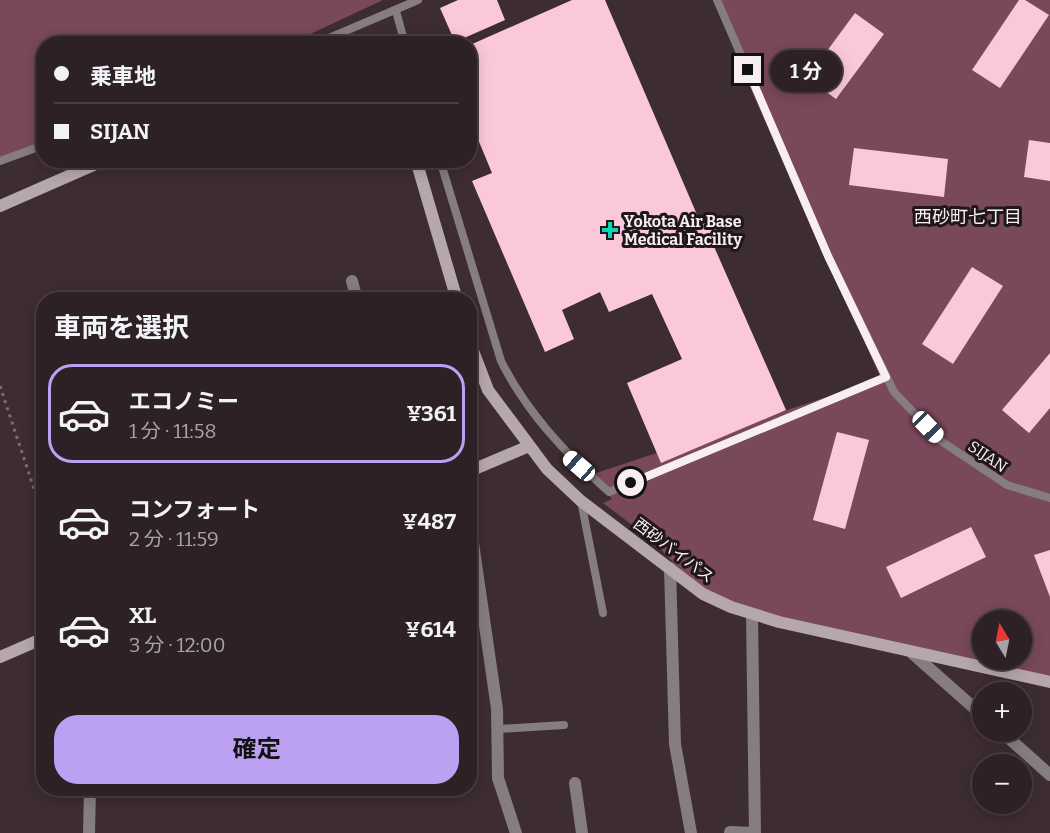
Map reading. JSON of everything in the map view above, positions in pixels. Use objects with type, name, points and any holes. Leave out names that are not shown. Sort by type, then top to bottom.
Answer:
[{"type":"street","points":[[0,206],[87,168]]},
{"type":"street","points":[[418,168],[455,292]]},
{"type":"street","points":[[352,281],[355,292]]},
{"type":"street","name":"西砂バイパス","points":[[477,361],[488,390],[547,469],[581,501],[703,594],[752,614],[912,653],[1050,682]]},
{"type":"street","points":[[477,468],[529,446]]},
{"type":"street","points":[[670,568],[675,744],[691,833]]},
{"type":"street","points":[[477,572],[499,729],[498,778],[516,833]]},
{"type":"street","points":[[730,832],[754,833],[752,614]]},
{"type":"street","points":[[0,657],[36,641]]},
{"type":"street","points":[[912,653],[972,706]]},
{"type":"street","points":[[1013,742],[1050,775]]},
{"type":"street","points":[[575,783],[582,833]]},
{"type":"street","points":[[89,833],[90,796]]},
{"type":"lane","points":[[335,36],[418,0]]},
{"type":"lane","name":"SIJAN","points":[[717,0],[828,256],[894,392],[941,441],[1007,485],[1050,498]]},
{"type":"lane","points":[[396,11],[403,36]]},
{"type":"lane","points":[[0,161],[36,148]]},
{"type":"lane","points":[[442,168],[501,361],[512,384],[568,456],[609,492],[886,377]]},
{"type":"lane","points":[[581,501],[603,613]]},
{"type":"lane","points":[[499,729],[564,725]]},
{"type":"path","points":[[0,386],[36,495]]},
{"type":"shaded area","points":[[0,0],[383,0],[306,36],[36,36],[36,147],[0,161]]},
{"type":"shaded area","points":[[715,0],[1050,0],[1050,682],[996,670],[1032,670],[1032,610],[972,610],[972,665],[764,618],[703,594],[652,540],[603,503],[612,499],[590,475],[881,379]]},
{"type":"building","points":[[458,0],[497,0],[505,20],[469,36],[452,36],[440,8]]},
{"type":"building","name":"Yokota Air Base Medical Facility","points":[[572,0],[605,0],[701,224],[721,216],[729,235],[712,242],[786,410],[661,463],[627,383],[682,359],[652,294],[609,312],[600,292],[562,310],[574,339],[545,352],[472,181],[492,173],[477,137],[477,42]]},
{"type":"building","points":[[1019,0],[1025,0],[1049,15],[1000,88],[972,70]]},
{"type":"building","points":[[855,13],[884,34],[836,99],[807,78]]},
{"type":"building","points":[[1029,140],[1050,143],[1050,181],[1024,177]]},
{"type":"building","points":[[854,148],[948,159],[944,197],[849,185]]},
{"type":"building","points":[[972,267],[1003,286],[953,364],[922,344]]},
{"type":"building","points":[[1050,353],[1050,408],[1029,433],[1002,410]]},
{"type":"building","points":[[837,432],[869,440],[845,529],[813,520]]},
{"type":"building","points":[[971,527],[986,557],[901,598],[886,567]]},
{"type":"building","points":[[1050,550],[1050,597],[1034,555]]},
{"type":"place","name":"Yokota Air Base Medical Facility","points":[[610,230]]},
{"type":"district","name":"西砂町七丁目","points":[[968,217]]},
{"type":"route","points":[[631,483],[886,377],[828,256],[748,70]]}]
